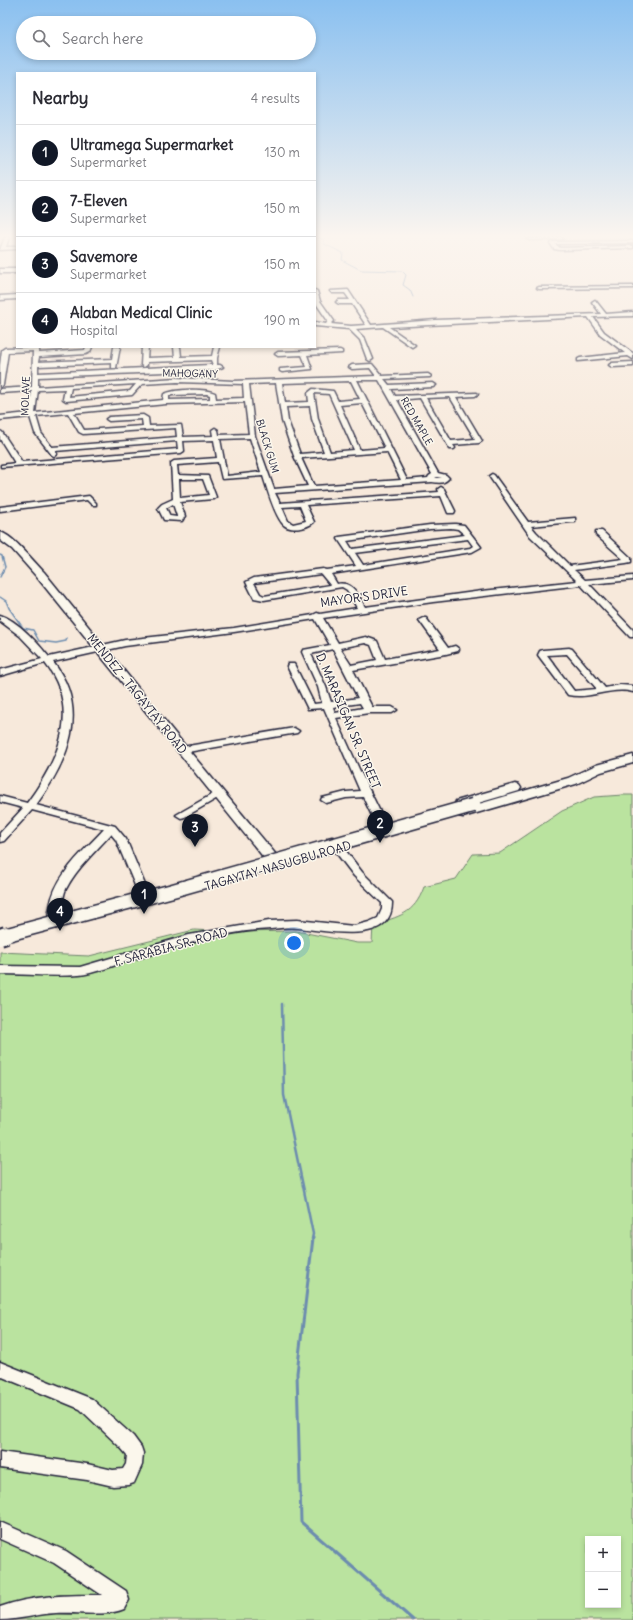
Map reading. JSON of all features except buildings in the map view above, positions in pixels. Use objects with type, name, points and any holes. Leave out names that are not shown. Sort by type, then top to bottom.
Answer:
[{"type":"main road","name":"MENDEZ - TAGAYTAY ROAD","points":[[0,535],[30,562],[274,862]]},
{"type":"main road","name":"TAGAYTAY-NASUGBU ROAD","points":[[0,933],[157,895],[633,759]]},
{"type":"main road","name":"TAGAYTAY-NASUGBU ROAD","points":[[335,844],[382,826],[570,773],[600,768]]},
{"type":"main road","name":"TAGAYTAY-NASUGBU ROAD","points":[[0,933],[274,862],[335,844],[572,781],[600,768]]},
{"type":"main road","name":"TAGAYTAY-NASUGBU ROAD","points":[[0,933],[54,916],[143,892],[274,862]]},
{"type":"street","points":[[325,313],[331,321],[331,323],[328,324]]},
{"type":"street","points":[[361,313],[369,326]]},
{"type":"street","points":[[316,324],[328,324],[340,328],[351,328],[514,316],[590,316],[633,314]]},
{"type":"street","points":[[590,316],[602,333],[632,355]]},
{"type":"street","points":[[384,325],[388,332],[407,339],[412,345]]},
{"type":"street","points":[[351,328],[362,340],[370,360]]},
{"type":"street","points":[[60,354],[62,348]]},
{"type":"street","points":[[0,385],[2,356],[5,350],[60,354],[86,352],[89,348]]},
{"type":"street","points":[[113,371],[117,348]]},
{"type":"street","points":[[144,369],[145,348]]},
{"type":"street","points":[[178,348],[178,359]]},
{"type":"street","points":[[36,375],[213,366],[216,348]]},
{"type":"street","name":"MOLAVE","points":[[36,352],[36,389],[32,415],[38,433],[51,449],[58,461]]},
{"type":"street","points":[[280,360],[304,353],[340,352]]},
{"type":"street","points":[[280,360],[310,368],[304,353]]},
{"type":"street","points":[[580,360],[632,355]]},
{"type":"street","points":[[144,360],[214,358]]},
{"type":"street","points":[[280,360],[285,421],[297,456],[312,487]]},
{"type":"street","points":[[36,364],[114,361]]},
{"type":"street","points":[[612,364],[633,364]]},
{"type":"street","name":"RED MAPLE","points":[[352,367],[372,366],[387,387],[444,494],[451,511]]},
{"type":"street","points":[[177,380],[179,368]]},
{"type":"street","name":"MAHOGANY","points":[[0,391],[177,380],[246,383],[428,376]]},
{"type":"street","points":[[353,379],[404,480]]},
{"type":"street","points":[[68,387],[66,399],[132,393],[140,383]]},
{"type":"street","name":"BLACK GUM","points":[[246,383],[252,436],[270,489],[285,522],[289,526],[300,526],[310,522],[302,503]]},
{"type":"street","points":[[387,387],[433,385]]},
{"type":"street","points":[[328,454],[316,418],[311,393],[313,391],[331,392],[358,452]]},
{"type":"street","points":[[392,398],[475,394]]},
{"type":"street","points":[[422,396],[451,445],[479,442],[452,395]]},
{"type":"street","points":[[0,418],[166,402],[247,400]]},
{"type":"street","points":[[336,403],[364,401]]},
{"type":"street","points":[[284,405],[313,404]]},
{"type":"street","points":[[3,466],[181,451],[179,426],[83,432],[70,411]]},
{"type":"street","points":[[109,420],[143,417],[146,418],[146,428]]},
{"type":"street","points":[[215,430],[224,478],[265,474]]},
{"type":"street","points":[[0,433],[20,465]]},
{"type":"street","points":[[51,449],[181,439],[252,436]]},
{"type":"street","points":[[297,456],[389,450]]},
{"type":"street","points":[[175,477],[206,477],[213,497],[177,500],[175,477],[174,463],[220,460]]},
{"type":"street","points":[[492,476],[534,534],[633,635]]},
{"type":"street","points":[[270,489],[435,478]]},
{"type":"street","points":[[277,505],[444,494]]},
{"type":"street","points":[[0,509],[89,498],[94,504]]},
{"type":"street","points":[[527,524],[572,520]]},
{"type":"street","points":[[361,567],[342,539],[430,527],[438,529],[455,526],[460,527],[477,547],[472,550],[326,573],[323,571],[254,580],[250,582],[257,596],[264,598],[343,586],[350,588],[362,609]]},
{"type":"street","points":[[569,568],[628,560],[599,533]]},
{"type":"street","points":[[350,551],[469,537]]},
{"type":"street","points":[[326,573],[335,587]]},
{"type":"street","name":"MAYOR'S DRIVE","points":[[0,673],[47,660],[125,643],[232,630],[317,615],[479,593],[633,578]]},
{"type":"street","points":[[317,615],[348,668],[363,700],[370,710]]},
{"type":"street","points":[[0,617],[36,646],[47,660],[58,676],[65,690],[68,708],[67,736],[64,748],[54,770],[30,807],[0,839]]},
{"type":"street","points":[[348,668],[450,650],[423,620]]},
{"type":"street","points":[[336,647],[366,640],[371,641],[374,643],[382,661]]},
{"type":"street","name":"D. MARASIGAN SR. STREET","points":[[336,647],[306,652],[322,687],[331,716],[365,794],[382,826]]},
{"type":"street","points":[[603,691],[569,651],[542,654],[571,693],[576,695],[603,691],[626,687],[633,689]]},
{"type":"street","points":[[291,666],[311,707],[363,700]]},
{"type":"street","points":[[331,716],[370,710],[392,710]]},
{"type":"street","points":[[182,750],[294,731]]},
{"type":"street","points":[[181,814],[218,794]]},
{"type":"street","points":[[326,800],[346,795],[365,794]]},
{"type":"street","points":[[0,799],[111,828],[121,839],[143,892]]},
{"type":"street","points":[[54,916],[55,903],[62,887],[76,867],[111,828]]},
{"type":"street","name":"F. SARABIA SR. ROAD","points":[[0,970],[80,971],[189,939],[269,925],[297,924],[354,930],[373,925],[382,920],[387,909],[387,902],[358,874],[335,844]]},
{"type":"street","points":[[0,1369],[86,1404],[128,1442],[135,1453],[134,1466],[128,1476],[113,1478],[87,1472],[0,1460]]},
{"type":"street","points":[[0,1530],[60,1557],[120,1597],[120,1600],[118,1603],[113,1604],[57,1604],[15,1610],[0,1616]]},
{"type":"green space","points":[[633,795],[633,1620],[0,1620],[0,952],[89,956],[194,930],[239,932],[296,931],[357,943],[372,943],[373,925],[398,916],[410,909],[420,896],[424,887],[456,879],[473,854],[500,853],[562,811],[594,797]]},
{"type":"waterway","points":[[0,555],[2,556],[5,567],[0,577]]},
{"type":"waterway","points":[[0,597],[6,601],[23,628],[33,630],[39,641],[56,643],[66,641],[67,638]]},
{"type":"waterway","points":[[282,1004],[284,1095],[313,1234],[312,1239]]},
{"type":"waterway","points":[[313,1238],[297,1373],[301,1522],[413,1620]]},
{"type":"place","name":"7-Eleven","points":[[380,843]]},
{"type":"place","name":"Savemore","points":[[195,847]]},
{"type":"place","name":"Ultramega Supermarket","points":[[144,914]]},
{"type":"place","name":"Alaban Medical Clinic","points":[[60,931]]}]
